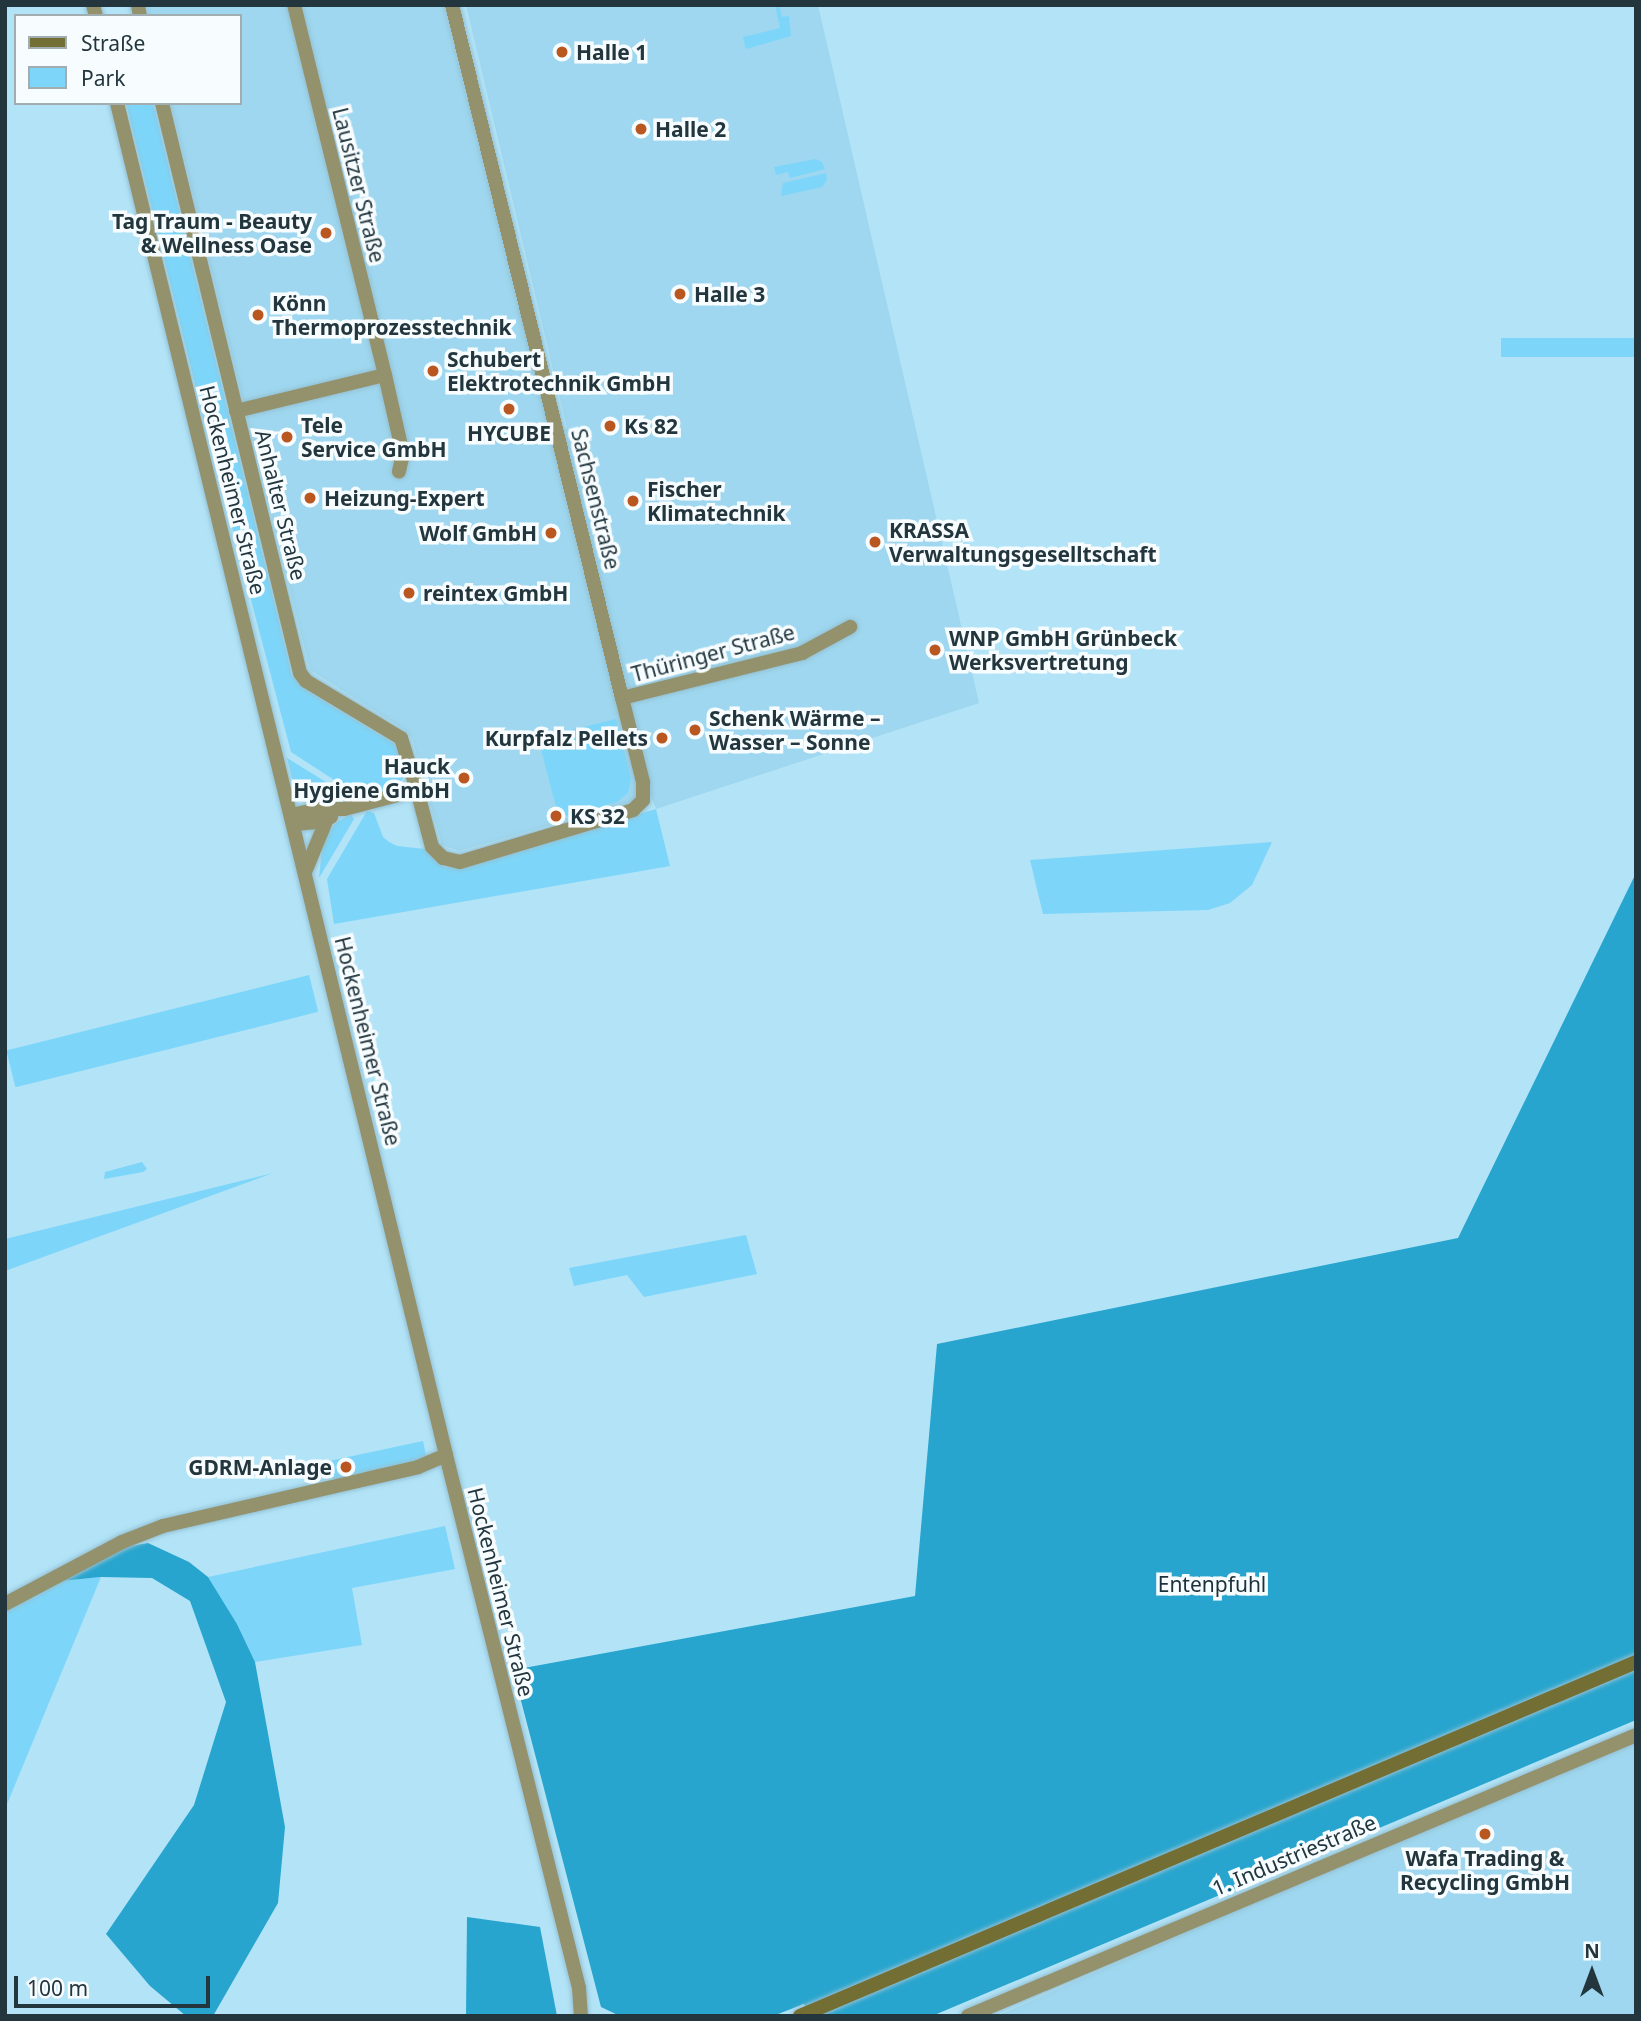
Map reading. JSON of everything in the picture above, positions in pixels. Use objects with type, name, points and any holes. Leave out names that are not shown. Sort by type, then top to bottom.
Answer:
[{"type":"main road","points":[[800,2016],[1636,1662]]},
{"type":"street","name":"Lausitzer Straße","points":[[294,5],[403,454],[399,472]]},
{"type":"street","name":"Sachsenstraße","points":[[452,5],[643,782],[643,800]]},
{"type":"street","name":"Hockenheimer Straße","points":[[117,105],[446,1455],[579,1988],[591,2016]]},
{"type":"street","name":"Anhalter Straße","points":[[162,105],[300,673],[306,681],[401,738],[432,847],[443,858],[460,862],[633,810],[643,800]]},
{"type":"street","points":[[236,411],[384,375]]},
{"type":"street","name":"Thüringer Straße","points":[[622,698],[802,653],[850,627]]},
{"type":"street","points":[[293,820],[318,809],[344,809],[417,790]]},
{"type":"street","points":[[293,820],[327,820],[344,809]]},
{"type":"street","points":[[305,872],[327,820]]},
{"type":"street","points":[[5,1604],[122,1542],[163,1527],[418,1467],[446,1455]]},
{"type":"street","name":"1. Industriestraße","points":[[968,2016],[1636,1735]]},
{"type":"street","name":"Hockenheimer Straße","points":[[579,1988],[581,2016]]},
{"type":"shaded area","points":[[147,5],[444,5],[550,433],[567,428],[466,5],[818,5],[979,703],[656,809],[651,796],[459,851],[442,845],[412,738],[404,729],[310,670],[171,105],[242,105],[242,14],[149,14]]},
{"type":"shaded area","points":[[1636,1735],[1636,2016],[997,2016],[1099,1971]]},
{"type":"green space","points":[[775,5],[779,5],[782,17],[789,16],[791,36],[746,49],[743,37],[780,28]]},
{"type":"green space","points":[[126,105],[154,107],[292,676],[309,692],[393,743],[399,750],[403,778],[396,788],[362,798],[291,752],[204,421]]},
{"type":"green space","points":[[816,159],[822,162],[825,169],[790,178],[788,172],[776,175],[774,167]]},
{"type":"green space","points":[[826,173],[827,180],[822,187],[781,196],[783,183]]},
{"type":"green space","points":[[1501,338],[1636,338],[1636,357],[1501,357]]},
{"type":"green space","points":[[616,719],[631,779],[628,793],[617,802],[559,818],[538,738]]},
{"type":"green space","points":[[287,758],[352,798],[313,801],[306,798],[294,786]]},
{"type":"green space","points":[[656,809],[670,866],[334,924],[327,879],[367,811],[374,813],[383,837],[389,842],[397,846],[425,849],[444,867],[460,868]]},
{"type":"green space","points":[[351,814],[354,819],[319,878],[323,839],[337,822]]},
{"type":"green space","points":[[1272,842],[1252,885],[1230,903],[1208,910],[1043,914],[1030,860]]},
{"type":"green space","name":"Entenpfuhl","points":[[1636,873],[1636,1720],[932,2016],[809,2016],[804,2004],[773,2016],[620,2016],[601,2007],[513,1670],[915,1596],[937,1344],[1458,1238]]},
{"type":"green space","points":[[309,975],[318,1012],[15,1087],[6,1050]]},
{"type":"green space","points":[[142,1162],[147,1169],[143,1172],[104,1179],[105,1172]]},
{"type":"green space","points":[[273,1173],[5,1271],[5,1239]]},
{"type":"green space","points":[[746,1235],[757,1274],[644,1297],[627,1275],[574,1286],[569,1268]]},
{"type":"green space","points":[[423,1441],[427,1460],[333,1480],[329,1461]]},
{"type":"green space","points":[[445,1526],[455,1569],[352,1588],[362,1645],[255,1662],[237,1624],[208,1577]]},
{"type":"green space","points":[[148,1543],[189,1562],[208,1577],[237,1624],[255,1662],[285,1827],[278,1903],[213,2016],[186,2016],[150,1986],[106,1934],[194,1805],[226,1702],[190,1601],[152,1578],[101,1577],[60,1581],[123,1547]]},
{"type":"green space","points":[[101,1577],[5,1809],[5,1611],[60,1581]]},
{"type":"green space","points":[[467,1917],[540,1927],[557,2016],[466,2016]]},
{"type":"place","name":"Halle 1","points":[[562,52]]},
{"type":"place","name":"Halle 2","points":[[641,129]]},
{"type":"place","name":"Tag Traum - Beauty & Wellness Oase","points":[[326,233]]},
{"type":"place","name":"Halle 3","points":[[680,294]]},
{"type":"place","name":"Könn Thermoprozesstechnik","points":[[258,315]]},
{"type":"place","name":"Schubert Elektrotechnik GmbH","points":[[433,371]]},
{"type":"place","name":"HYCUBE","points":[[509,409]]},
{"type":"place","name":"Ks 82","points":[[610,426]]},
{"type":"place","name":"Tele Service GmbH","points":[[287,437]]},
{"type":"place","name":"Heizung-Expert","points":[[310,498]]},
{"type":"place","name":"Fischer Klimatechnik","points":[[633,501]]},
{"type":"place","name":"Wolf GmbH","points":[[551,533]]},
{"type":"place","name":"KRASSA Verwaltungsgeselltschaft","points":[[875,542]]},
{"type":"place","name":"reintex GmbH","points":[[409,593]]},
{"type":"place","name":"WNP GmbH Grünbeck Werksvertretung","points":[[935,650]]},
{"type":"place","name":"Schenk Wärme – Wasser – Sonne","points":[[695,730]]},
{"type":"place","name":"Kurpfalz Pellets","points":[[662,738]]},
{"type":"place","name":"Hauck Hygiene GmbH","points":[[464,778]]},
{"type":"place","name":"KS 32","points":[[556,816]]},
{"type":"place","name":"GDRM-Anlage","points":[[346,1467]]},
{"type":"place","name":"Wafa Trading & Recycling GmbH","points":[[1485,1834]]}]
